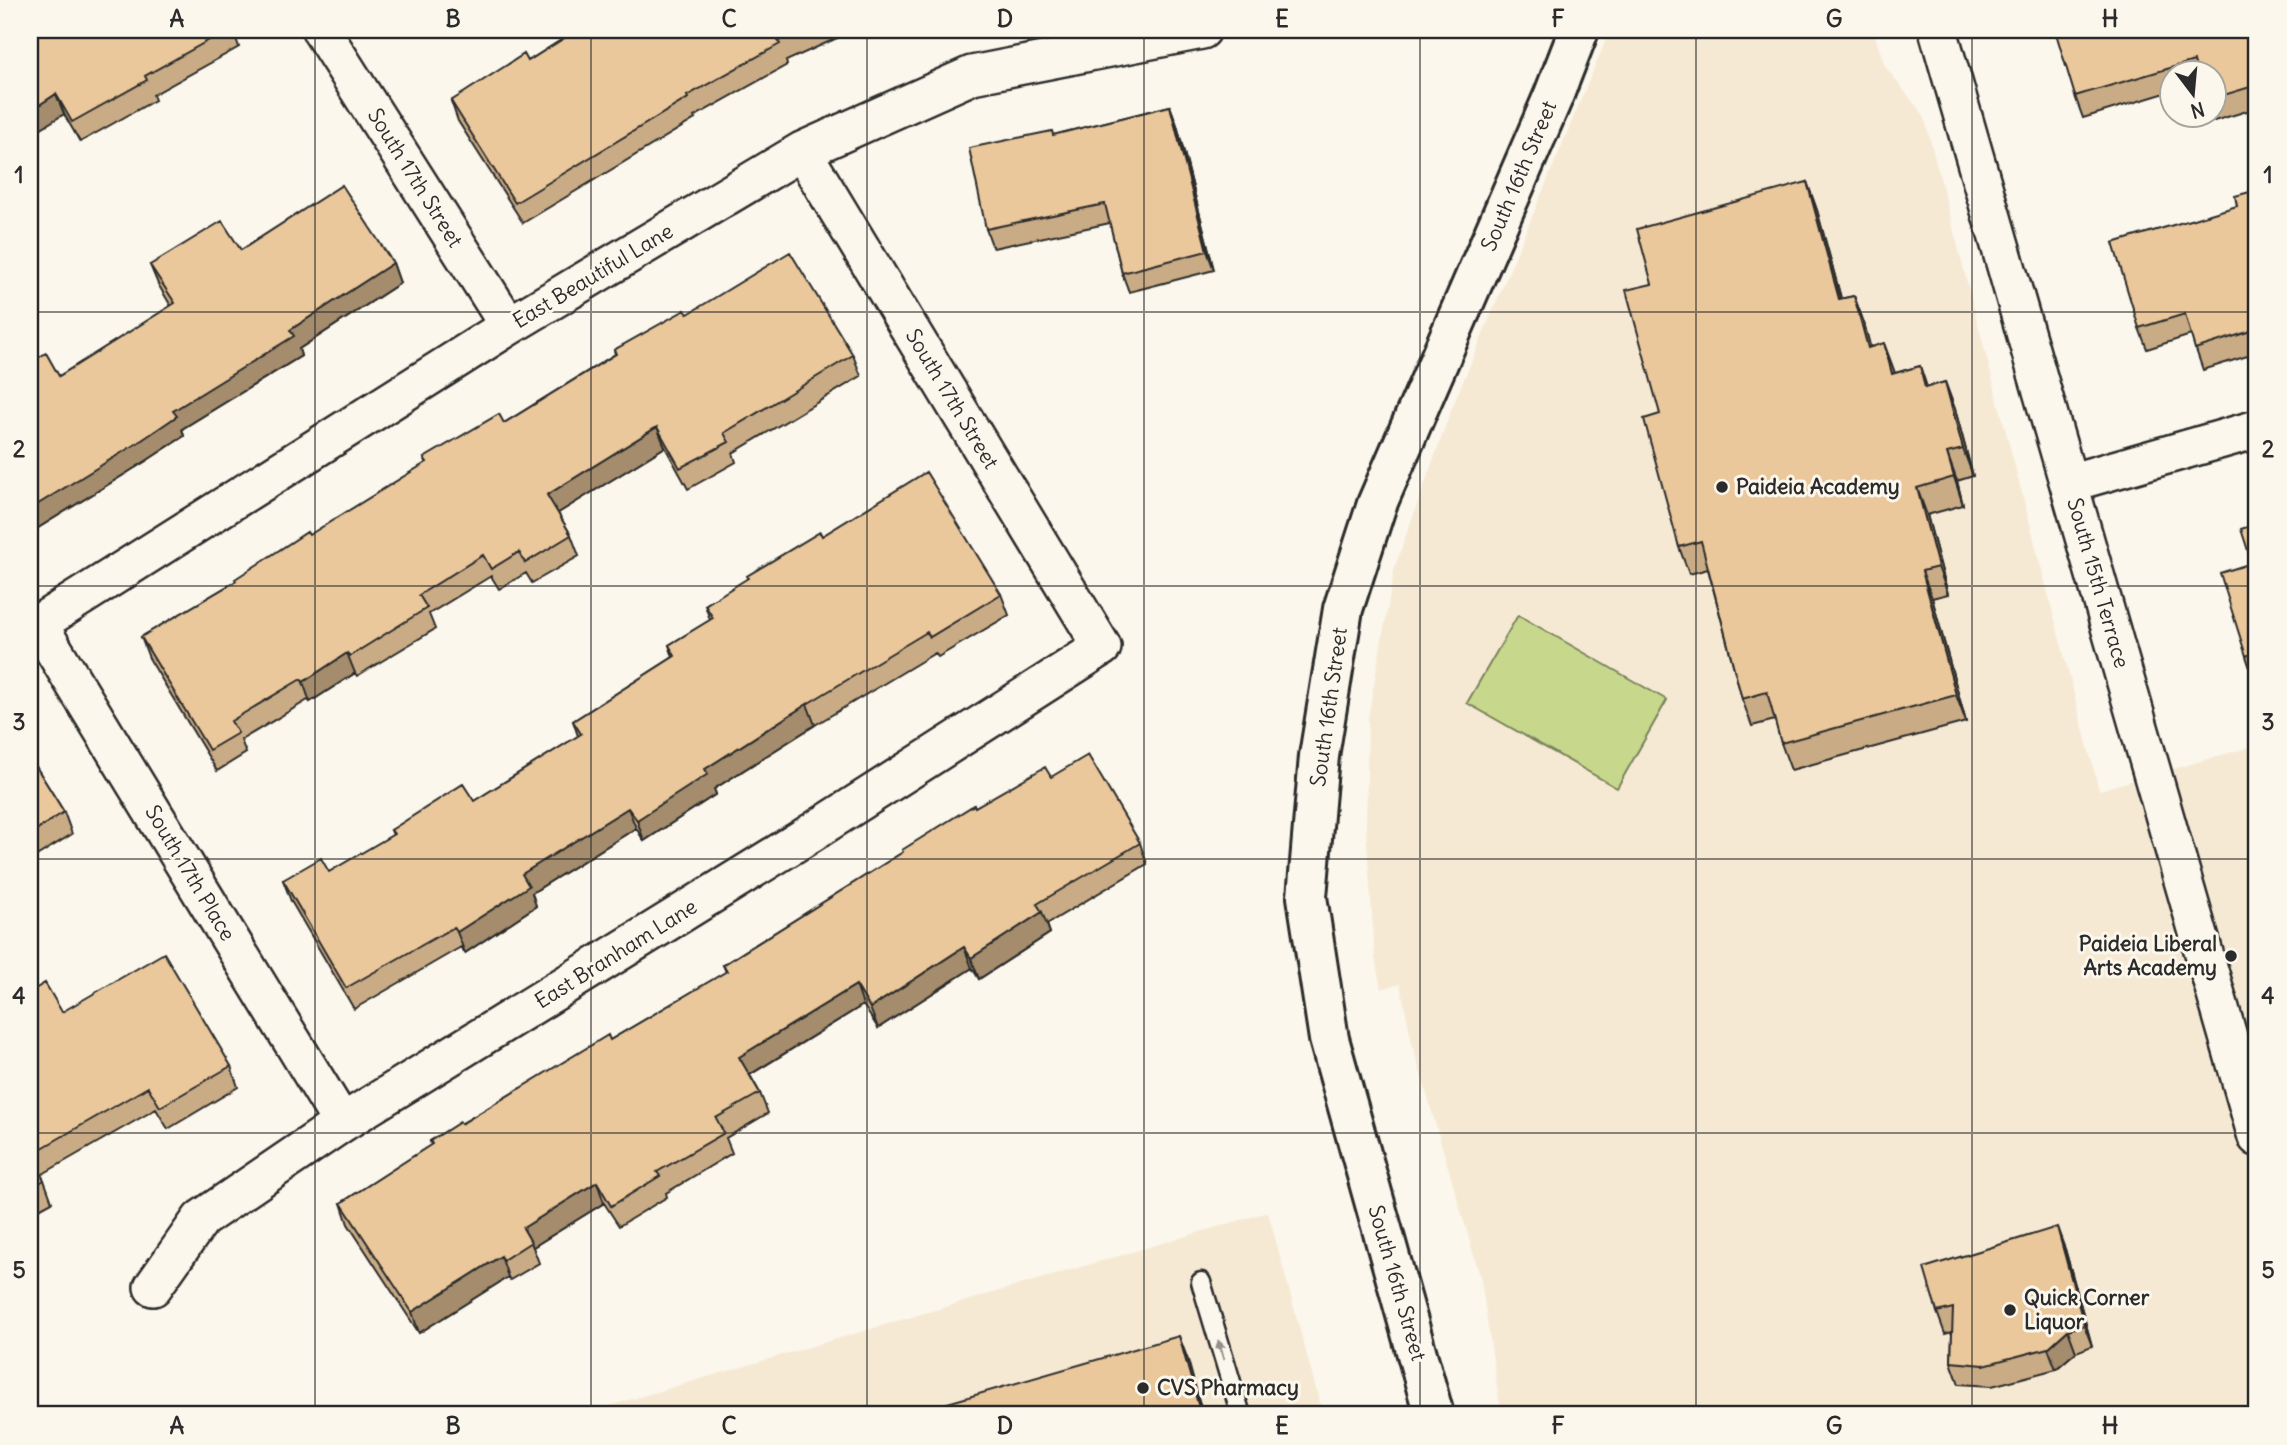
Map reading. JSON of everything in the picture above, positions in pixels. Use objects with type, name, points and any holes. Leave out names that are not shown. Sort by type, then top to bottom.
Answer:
[{"type":"main road","name":"South 16th Street","points":[[1434,1415],[1329,1039],[1307,897],[1320,756],[1343,608],[1377,504],[1553,97],[1579,30]]},
{"type":"street","name":"South 17th Street","points":[[321,30],[509,327]]},
{"type":"street","name":"East Beautiful Lane","points":[[34,626],[509,327],[802,151],[972,75],[1202,30]]},
{"type":"street","name":"South 15th Terrace","points":[[1938,30],[2257,1137]]},
{"type":"street","name":"South 17th Street","points":[[802,151],[1102,647]]},
{"type":"street","points":[[2069,483],[2257,429]]},
{"type":"street","name":"South 17th Place","points":[[34,626],[342,1123]]},
{"type":"street","name":"East Branham Lane","points":[[153,1287],[201,1219],[342,1123],[800,840],[1102,647]]},
{"type":"lane","points":[[1201,1282],[1241,1415]]},
{"type":"shaded area","points":[[1610,30],[1873,30],[1885,66],[1924,116],[2099,790],[2257,745],[2257,1415],[1504,1415],[1499,1400],[1481,1280],[1413,1047],[1400,984],[1381,989],[1375,958],[1366,829],[1368,718],[1395,566],[1452,408]]},
{"type":"shaded area","points":[[1268,1212],[1323,1415],[578,1415]]},
{"type":"green space","points":[[1518,615],[1667,700],[1617,788],[1467,703]]},
{"type":"building","points":[[30,30],[227,30],[145,76],[147,80],[72,122],[56,94],[30,111]]},
{"type":"building","points":[[577,30],[802,30],[778,41],[780,44],[687,96],[688,98],[515,203],[451,101],[524,54],[528,61]]},
{"type":"building","points":[[2055,30],[2257,30],[2257,85],[2228,94],[2228,60],[2158,60],[2158,72],[2075,96]]},
{"type":"building","points":[[1170,106],[1207,251],[1122,273],[1105,204],[986,229],[969,148],[1052,131],[1053,135]]},
{"type":"building","points":[[1807,182],[1839,299],[1854,296],[1868,348],[1884,343],[1892,374],[1920,366],[1925,388],[1945,382],[1963,449],[1947,453],[1954,477],[1917,488],[1938,567],[1922,571],[1956,695],[1781,743],[1767,692],[1742,699],[1701,541],[1679,547],[1644,419],[1660,414],[1626,290],[1652,284],[1637,229]]},
{"type":"building","points":[[342,185],[393,263],[290,330],[294,336],[173,411],[177,416],[139,442],[30,509],[30,363],[46,353],[59,376],[175,303],[150,265],[222,221],[241,250]]},
{"type":"building","points":[[2257,190],[2257,329],[2195,349],[2185,314],[2139,328],[2113,243],[2237,206],[2235,196]]},
{"type":"building","points":[[790,252],[853,355],[724,433],[729,442],[680,468],[657,427],[547,495],[571,535],[525,563],[519,552],[491,569],[483,555],[419,595],[427,608],[350,656],[347,653],[303,682],[301,679],[231,721],[238,733],[209,750],[141,637],[236,581],[235,579],[307,532],[309,535],[427,462],[424,458],[499,414],[504,423],[616,354],[614,350],[685,310],[688,314]]},
{"type":"building","points":[[926,472],[1001,594],[930,637],[927,632],[807,704],[705,769],[708,774],[637,820],[628,808],[522,874],[529,886],[457,932],[454,927],[346,988],[283,880],[321,858],[329,872],[394,834],[391,830],[463,784],[474,801],[581,734],[573,721],[675,656],[669,645],[713,618],[705,605],[820,532],[822,536]]},
{"type":"building","points":[[2257,488],[2257,518],[2249,490]]},
{"type":"building","points":[[2257,524],[2257,652],[2246,656],[2220,573],[2252,563],[2241,529]]},
{"type":"building","points":[[1088,755],[1140,843],[1037,904],[1042,912],[971,958],[964,947],[870,1008],[856,985],[739,1057],[760,1093],[716,1118],[724,1133],[657,1172],[660,1176],[611,1206],[597,1182],[523,1228],[531,1242],[503,1260],[501,1256],[412,1312],[341,1203],[432,1144],[430,1141],[460,1122],[461,1124],[608,1035],[610,1040],[727,971],[723,965],[974,805],[975,807],[1045,767],[1051,777]]},
{"type":"building","points":[[30,757],[64,812],[30,834]]},
{"type":"building","points":[[164,953],[231,1066],[160,1107],[148,1087],[30,1155],[30,992],[45,983],[62,1012]]},
{"type":"building","points":[[30,1155],[44,1180],[30,1189]]},
{"type":"building","name":"Quick Corner Liquor","points":[[2057,1227],[2084,1325],[2068,1330],[2048,1348],[1984,1365],[1951,1362],[1953,1308],[1937,1312],[1924,1268]]},
{"type":"building","points":[[1179,1336],[1201,1415],[921,1415],[920,1411]]},
{"type":"place","name":"Paideia Academy","points":[[1722,487]]},
{"type":"place","name":"Paideia Liberal Arts Academy","points":[[2231,956]]},
{"type":"place","name":"Quick Corner Liquor","points":[[2010,1310]]},
{"type":"place","name":"CVS Pharmacy","points":[[1143,1388]]}]
